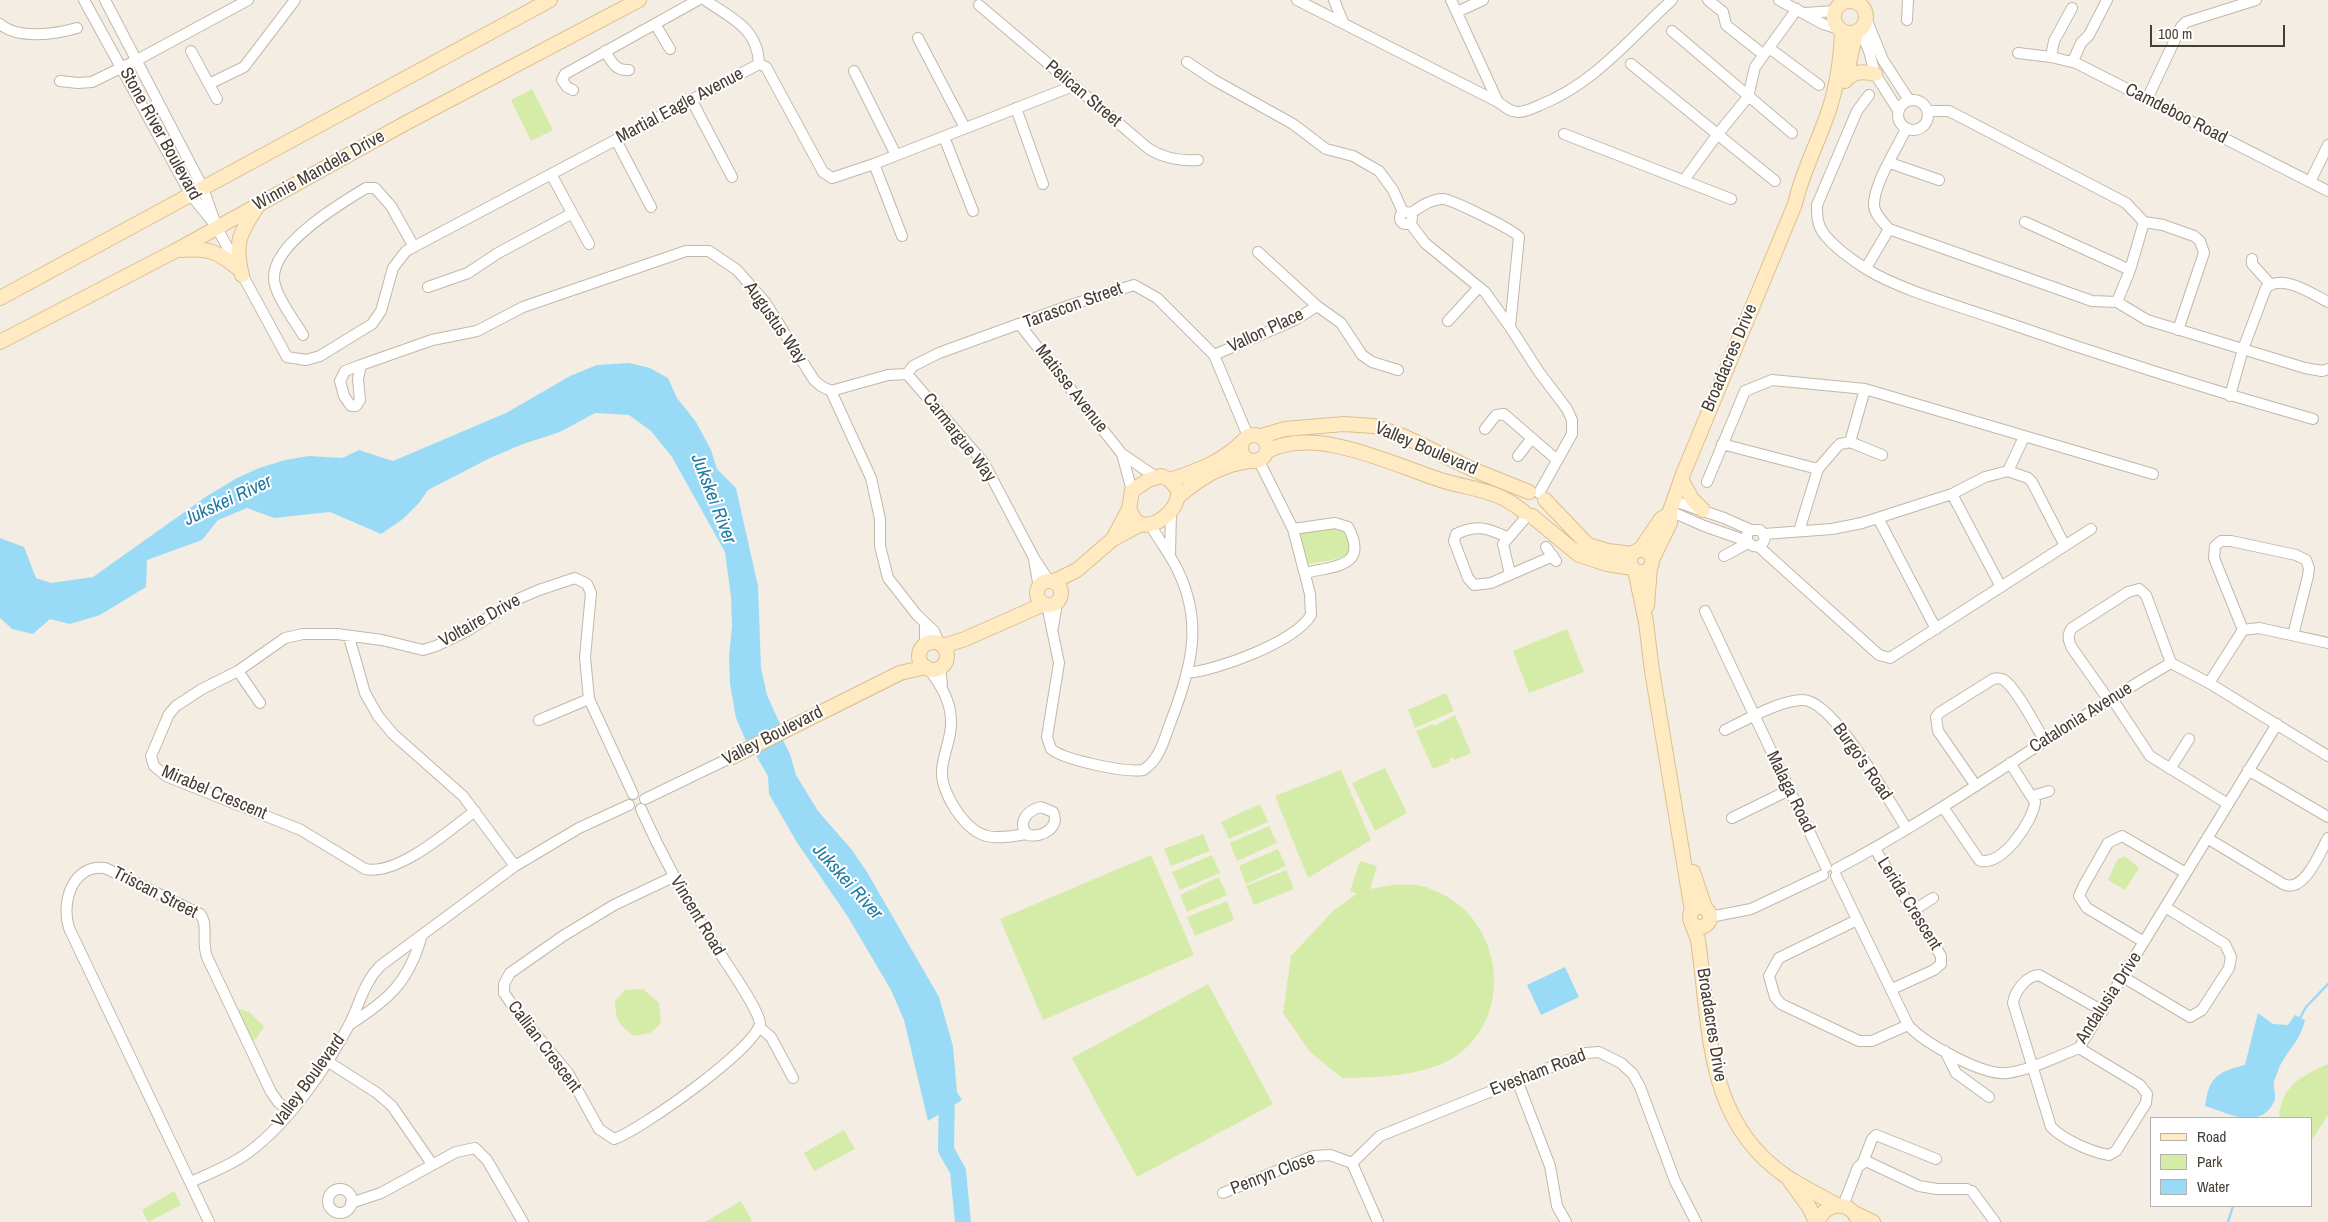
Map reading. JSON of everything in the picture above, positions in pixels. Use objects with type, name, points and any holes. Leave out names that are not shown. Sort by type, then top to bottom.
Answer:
[{"type":"street","name":"Stone River Boulevard","points":[[84,0],[122,68],[197,192],[287,357]]},
{"type":"street","name":"Stone River Boulevard","points":[[105,0],[137,60],[197,192]]},
{"type":"street","points":[[60,81],[87,83],[122,68],[248,0]]},
{"type":"street","points":[[209,84],[244,67],[295,0]]},
{"type":"street","points":[[0,298],[550,0]]},
{"type":"street","name":"Winnie Mandela Drive","points":[[0,342],[175,251],[404,124],[639,0]]},
{"type":"street","points":[[573,90],[564,84],[562,80],[563,75],[698,0]]},
{"type":"street","points":[[705,0],[751,34],[758,48],[758,64]]},
{"type":"street","points":[[1297,0],[1498,102],[1510,110],[1524,112],[1564,95],[1583,82],[1672,0]]},
{"type":"street","points":[[1334,0],[1343,22]]},
{"type":"street","points":[[1451,0],[1498,102]]},
{"type":"street","points":[[1457,12],[1483,0]]},
{"type":"street","points":[[1708,0],[1723,12],[1726,25],[1819,85]]},
{"type":"street","points":[[1779,0],[1824,24],[1849,33],[1858,31],[1869,51],[1874,74],[1898,110],[1900,123],[1906,129],[1913,131],[1923,127],[1928,118],[1928,111],[1923,103],[1910,100],[1905,102],[1898,110]]},
{"type":"street","points":[[1907,20],[1908,0]]},
{"type":"street","points":[[2073,61],[2080,43],[2089,35],[2107,0]]},
{"type":"street","points":[[2147,99],[2181,27],[2186,22],[2256,0]]},
{"type":"street","name":"Pelican Street","points":[[979,5],[1156,154],[1170,158],[1198,160]]},
{"type":"street","points":[[1684,180],[1748,97],[1755,67],[1801,11],[1852,6],[1883,60],[1910,100]]},
{"type":"street","name":"Broadacres Drive","points":[[1646,622],[1651,564],[1670,523],[1671,509],[1681,479],[1795,204],[1798,187],[1826,119],[1834,94],[1839,66],[1840,30],[1834,21],[1852,6],[1863,26],[1858,31],[1845,81],[1827,135],[1803,193],[1795,204]]},
{"type":"street","points":[[2051,56],[2054,42],[2072,8]]},
{"type":"street","points":[[0,24],[9,29],[34,34],[77,28]]},
{"type":"street","points":[[655,24],[670,49]]},
{"type":"street","points":[[1672,31],[1792,133]]},
{"type":"street","points":[[918,38],[965,128]]},
{"type":"street","points":[[190,50],[217,99]]},
{"type":"street","points":[[605,51],[616,68],[619,70],[629,70]]},
{"type":"street","name":"Camdeboo Road","points":[[2018,53],[2051,56],[2073,61],[2328,191]]},
{"type":"street","points":[[1187,62],[1214,80],[1294,124],[1326,149],[1353,156],[1379,171],[1393,190],[1425,243],[1479,287],[1510,327],[1539,372],[1567,409],[1572,420],[1572,434],[1538,495],[1521,501],[1528,514]]},
{"type":"street","name":"Martial Eagle Avenue","points":[[287,357],[306,360],[320,356],[372,324],[381,311],[393,268],[399,258],[414,247],[758,64],[766,68],[826,174],[836,178],[1073,86]]},
{"type":"street","points":[[1631,64],[1775,181]]},
{"type":"street","points":[[854,70],[896,155]]},
{"type":"street","points":[[1845,81],[1849,76],[1860,72],[1874,74]]},
{"type":"street","points":[[1869,94],[1857,111],[1817,205],[1817,219],[1821,230],[1829,240],[1866,268],[1883,278],[2164,376],[2313,420]]},
{"type":"street","points":[[691,99],[732,177]]},
{"type":"street","points":[[1016,108],[1043,184]]},
{"type":"street","points":[[1928,111],[1949,111],[2039,156],[2126,203],[2144,222],[2180,229],[2194,236],[2203,247],[2204,252],[2178,330]]},
{"type":"street","points":[[1906,129],[1876,194],[1874,206],[1881,220],[1889,228],[2092,301],[2117,302],[2147,320],[2178,330],[2305,368],[2322,371],[2328,369]]},
{"type":"street","points":[[1564,134],[1731,199]]},
{"type":"street","points":[[944,137],[973,211]]},
{"type":"street","points":[[616,140],[651,207]]},
{"type":"street","points":[[2310,182],[2328,145]]},
{"type":"street","points":[[1890,163],[1939,180]]},
{"type":"street","points":[[874,164],[902,236]]},
{"type":"street","points":[[551,174],[588,244]]},
{"type":"street","points":[[303,336],[277,290],[274,277],[281,256],[319,218],[366,188],[375,188],[391,206],[414,247]]},
{"type":"street","points":[[1408,216],[1431,201],[1448,199],[1517,234],[1520,242],[1510,327]]},
{"type":"street","points":[[241,272],[238,256],[239,238],[258,205]]},
{"type":"street","points":[[428,287],[468,274],[498,253],[571,214]]},
{"type":"street","points":[[2025,222],[2130,270]]},
{"type":"street","points":[[2117,302],[2130,270],[2144,222]]},
{"type":"street","points":[[1866,268],[1889,228]]},
{"type":"street","points":[[175,251],[199,248],[210,250],[220,254],[241,272]]},
{"type":"street","name":"Augustus Way","points":[[342,392],[341,376],[348,370],[432,340],[476,331],[523,307],[686,251],[697,249],[709,251],[721,258],[755,289],[777,319],[814,380],[820,386],[830,391],[871,478],[880,519],[880,546],[888,578],[925,624],[951,721],[950,738],[942,772],[945,790],[950,800],[969,825],[983,835],[990,837],[1026,834]]},
{"type":"street","name":"Vallon Place","points":[[1258,252],[1317,306],[1341,323],[1362,356],[1372,362],[1398,370]]},
{"type":"street","points":[[2252,259],[2252,264],[2270,284]]},
{"type":"street","points":[[2230,396],[2263,292],[2270,284],[2283,282],[2328,302]]},
{"type":"street","name":"Tarascon Street","points":[[907,374],[914,366],[939,353],[1071,305],[1134,285],[1157,298],[1214,355],[1250,438]]},
{"type":"street","points":[[1448,321],[1479,287]]},
{"type":"street","name":"Vallon Place","points":[[1214,355],[1295,320],[1317,306]]},
{"type":"street","name":"Matisse Avenue","points":[[1020,325],[1122,454],[1156,477]]},
{"type":"street","points":[[358,386],[342,392],[349,406],[356,406],[360,400],[358,386],[362,364]]},
{"type":"street","points":[[830,391],[888,375],[907,374]]},
{"type":"street","name":"Carmargue Way","points":[[907,374],[984,464],[1034,558],[1048,593],[1059,663],[1047,737],[1051,749],[1061,755],[1084,761],[1128,770],[1143,770],[1156,757],[1187,673]]},
{"type":"street","points":[[1707,482],[1745,391],[1762,382],[1784,380],[1865,389],[2153,474]]},
{"type":"street","points":[[1850,442],[1865,389]]},
{"type":"street","points":[[1485,429],[1496,415],[1501,413],[1557,460]]},
{"type":"street","name":"Valley Boulevard","points":[[1170,480],[1216,462],[1250,438],[1295,429],[1344,424],[1374,426],[1403,436],[1474,470],[1538,495],[1600,556],[1634,569]]},
{"type":"street","points":[[2008,471],[2024,437]]},
{"type":"street","points":[[1250,438],[1267,442],[1259,457],[1243,455],[1250,438]]},
{"type":"street","points":[[1518,456],[1532,438]]},
{"type":"street","points":[[1799,531],[1818,469],[1840,444],[1850,442],[1882,455]]},
{"type":"street","name":"Valley Boulevard","points":[[1179,496],[1197,481],[1219,469],[1259,457],[1292,444],[1337,446],[1366,453],[1444,481],[1499,494],[1528,514],[1579,555],[1600,556],[1636,552]]},
{"type":"street","points":[[1722,444],[1818,469]]},
{"type":"street","name":"Matisse Avenue","points":[[1122,454],[1132,491]]},
{"type":"street","points":[[1129,508],[1136,520],[1146,524],[1170,556],[1181,579],[1190,612],[1193,645],[1187,673],[1212,670],[1272,644],[1299,629],[1311,615],[1305,573],[1293,529],[1259,457]]},
{"type":"street","points":[[1467,486],[1474,470]]},
{"type":"street","points":[[1764,534],[1832,529],[1878,518],[1952,494],[1985,477],[2008,471],[2028,478],[2032,482],[2065,546]]},
{"type":"street","points":[[934,657],[965,639],[1010,618],[1048,593],[1112,539],[1171,512],[1177,505],[1179,496],[1178,490],[1170,480],[1161,476],[1156,477],[1132,491],[1129,508],[1112,539]]},
{"type":"street","points":[[1681,479],[1692,499],[1705,511]]},
{"type":"street","points":[[1952,494],[2000,588]]},
{"type":"street","points":[[1510,574],[1503,546],[1507,538],[1528,514],[1543,512],[1538,495]]},
{"type":"street","points":[[1671,509],[1704,526],[1751,544],[1882,657],[1890,658],[2091,529]]},
{"type":"street","points":[[1671,509],[1705,511],[1751,530],[1760,530],[1764,534],[1764,540],[1724,556]]},
{"type":"street","name":"Broadacres Drive","points":[[1671,509],[1660,519],[1630,560],[1634,569],[1646,622],[1652,672],[1675,803],[1682,822],[1696,885],[1701,917],[1698,940],[1711,1050],[1720,1090],[1728,1111],[1753,1147],[1786,1176],[1848,1212]]},
{"type":"street","points":[[1704,526],[1705,511]]},
{"type":"street","points":[[1170,556],[1171,512]]},
{"type":"street","points":[[1878,518],[1936,629]]},
{"type":"street","points":[[1293,529],[1339,523],[1348,527],[1352,540],[1352,556],[1344,565],[1305,573]]},
{"type":"street","points":[[1507,538],[1486,528],[1468,528],[1456,534],[1454,541],[1468,578],[1474,585],[1490,583],[1554,559],[1546,547]]},
{"type":"street","points":[[1751,530],[1747,534],[1751,544]]},
{"type":"street","points":[[2242,630],[2214,558],[2215,546],[2221,541],[2240,543],[2296,555],[2306,560],[2309,568],[2308,576],[2293,635]]},
{"type":"street","points":[[1634,569],[1642,572],[1651,564],[1647,552],[1636,552]]},
{"type":"street","name":"Voltaire Drive","points":[[349,637],[382,640],[423,650],[458,636],[518,599],[569,579],[580,580],[587,584],[591,593],[585,657],[589,700],[633,794]]},
{"type":"street","points":[[2228,804],[2157,761],[2146,751],[2110,698],[2072,648],[2068,634],[2072,628],[2128,592],[2138,589],[2146,595],[2171,663],[2209,683],[2328,756]]},
{"type":"street","name":"Malaga Road","points":[[1705,610],[1754,717],[1830,872]]},
{"type":"street","points":[[2242,630],[2259,628],[2328,643]]},
{"type":"street","points":[[2209,683],[2242,630]]},
{"type":"street","name":"Mirabel Crescent","points":[[349,637],[320,633],[285,638],[238,671],[202,689],[176,706],[169,714],[151,756],[154,766],[159,772],[301,830],[365,868],[372,870],[395,865],[475,812]]},
{"type":"street","points":[[349,637],[365,693],[378,716],[393,734],[452,785],[475,812],[515,866]]},
{"type":"street","name":"Valley Boulevard","points":[[645,798],[934,657]]},
{"type":"street","name":"Catalonia Avenue","points":[[1701,917],[1751,909],[1874,849],[1976,786],[2110,698],[2171,663]]},
{"type":"street","points":[[238,671],[260,703]]},
{"type":"street","points":[[1976,786],[1938,731],[1936,717],[1939,713],[1997,678],[2004,680],[2013,690],[2044,740]]},
{"type":"street","points":[[539,720],[589,700]]},
{"type":"street","name":"Burgo's Road","points":[[1754,717],[1795,700],[1810,701],[1818,706],[1847,735],[1907,829]]},
{"type":"street","points":[[1725,730],[1754,717]]},
{"type":"street","name":"Andalusia Drive","points":[[1830,872],[1857,920],[1908,1025],[1927,1041],[1945,1052],[1992,1072],[2006,1073],[2031,1066],[2079,1048],[2124,977],[2276,724]]},
{"type":"street","points":[[2170,769],[2189,739]]},
{"type":"street","points":[[1943,807],[1976,858],[1983,862],[1988,862],[2010,848],[2034,807],[2033,796],[2010,763]]},
{"type":"street","points":[[2248,770],[2328,817]]},
{"type":"street","points":[[1732,818],[1789,790]]},
{"type":"street","points":[[2033,796],[2049,791]]},
{"type":"street","points":[[640,793],[645,798],[645,805],[641,809],[633,809],[629,805],[629,799],[633,794],[640,793]]},
{"type":"street","name":"Valley Boulevard","points":[[191,1182],[248,1154],[275,1130],[327,1061],[349,1025],[361,994],[373,973],[392,956],[421,938],[448,914],[515,866],[579,828],[629,805]]},
{"type":"street","name":"Vincent Road","points":[[641,809],[674,877],[759,1024],[774,1042],[793,1078]]},
{"type":"street","points":[[2144,942],[2088,908],[2081,901],[2080,896],[2084,885],[2108,843],[2122,836],[2186,873]]},
{"type":"street","points":[[2207,838],[2290,887],[2296,886],[2304,879],[2328,838]]},
{"type":"street","name":"Lerida Crescent","points":[[1874,849],[1938,949],[1942,960],[1934,970],[1892,989]]},
{"type":"street","name":"Triscan Street","points":[[191,1182],[69,928],[66,918],[67,900],[77,878],[83,872],[98,867],[105,868],[200,914],[205,925],[203,940],[207,957],[271,1092],[278,1102],[290,1112]]},
{"type":"street","name":"Callian Crescent","points":[[674,877],[614,905],[516,969],[505,980],[504,993],[568,1073],[598,1129],[614,1138],[631,1131],[700,1084],[720,1068],[759,1024]]},
{"type":"street","points":[[1914,910],[1933,898]]},
{"type":"street","points":[[2124,977],[2190,1017],[2202,1010],[2229,968],[2231,956],[2225,944],[2165,907]]},
{"type":"street","points":[[1857,920],[1779,958],[1769,976],[1775,997],[1781,1004],[1859,1041],[1872,1041],[1908,1025]]},
{"type":"street","name":"Valley Boulevard","points":[[349,1025],[380,1005],[401,983],[416,955],[421,938]]},
{"type":"street","points":[[2079,1048],[2144,1087],[2147,1094],[2146,1103],[2116,1151],[2109,1155],[2097,1152],[2065,1137],[2051,1127],[2013,1004],[2018,990],[2030,977],[2042,976],[2103,1011]]},
{"type":"street","name":"Evesham Road","points":[[1352,1163],[1380,1136],[1517,1080],[1586,1053],[1596,1051],[1610,1056],[1628,1069],[1638,1081],[1675,1181],[1696,1222]]},
{"type":"street","points":[[1945,1052],[1956,1073],[1989,1097]]},
{"type":"street","points":[[327,1061],[377,1092],[392,1106],[432,1164]]},
{"type":"street","points":[[1517,1080],[1550,1166],[1557,1206],[1566,1222]]},
{"type":"street","points":[[1873,1222],[1848,1212],[1858,1167],[1863,1162],[1872,1139],[1876,1135],[1936,1159]]},
{"type":"street","points":[[351,1202],[381,1193],[432,1164],[456,1152],[470,1148],[478,1149],[487,1160],[523,1222]]},
{"type":"street","name":"Penryn Close","points":[[1223,1192],[1313,1156],[1330,1155],[1352,1163]]},
{"type":"street","points":[[1863,1162],[1869,1161],[1920,1186],[1937,1189],[1970,1190],[1996,1222]]},
{"type":"street","points":[[1352,1163],[1378,1222]]},
{"type":"street","name":"Broadacres Drive","points":[[1786,1176],[1809,1207],[1817,1222],[1824,1211],[1848,1212]]},
{"type":"street","points":[[191,1182],[209,1222]]},
{"type":"green space","points":[[532,89],[553,130],[531,141],[511,100]]},
{"type":"green space","points":[[1347,527],[1352,542],[1350,555],[1306,564],[1299,530]]},
{"type":"green space","points":[[1567,629],[1584,672],[1529,693],[1513,651]]},
{"type":"green space","points":[[1446,693],[1454,711],[1415,728],[1408,710]]},
{"type":"green space","points":[[1455,715],[1471,753],[1454,760],[1453,757],[1449,759],[1450,762],[1433,769],[1416,731],[1433,724],[1434,726]]},
{"type":"green space","points":[[1385,768],[1407,813],[1375,831],[1352,783]]},
{"type":"green space","points":[[1341,770],[1371,840],[1308,878],[1275,796]]},
{"type":"green space","points":[[1260,804],[1268,822],[1229,839],[1221,822]]},
{"type":"green space","points":[[1269,826],[1277,843],[1237,861],[1230,843]]},
{"type":"green space","points":[[1203,834],[1210,851],[1171,866],[1164,849]]},
{"type":"green space","points":[[1278,849],[1286,866],[1246,884],[1239,866]]},
{"type":"green space","points":[[1151,855],[1194,955],[1043,1020],[1000,919]]},
{"type":"green space","points":[[1212,855],[1220,873],[1180,890],[1172,872]]},
{"type":"green space","points":[[2125,856],[2139,868],[2125,890],[2108,880],[2117,860]]},
{"type":"green space","points":[[1360,861],[1377,866],[1370,889],[1396,885],[1422,886],[1440,893],[1461,907],[1478,926],[1489,948],[1494,972],[1493,997],[1486,1020],[1473,1041],[1453,1058],[1427,1069],[1399,1075],[1342,1078],[1310,1052],[1283,1013],[1291,956],[1334,910],[1357,894],[1350,891]]},
{"type":"green space","points":[[1286,870],[1294,889],[1254,905],[1246,886]]},
{"type":"green space","points":[[1219,877],[1227,895],[1187,912],[1180,895]]},
{"type":"green space","points":[[1227,901],[1234,920],[1195,936],[1187,917]]},
{"type":"green space","points":[[1208,984],[1273,1104],[1137,1177],[1072,1058]]},
{"type":"green space","points":[[643,989],[659,1003],[661,1023],[650,1033],[634,1036],[619,1022],[615,1001],[625,990]]},
{"type":"green space","points":[[236,1008],[249,1012],[264,1026],[256,1039],[246,1045]]},
{"type":"green space","points":[[2328,1064],[2328,1115],[2313,1138],[2313,1117],[2279,1117],[2288,1090],[2294,1083]]},
{"type":"green space","points":[[844,1130],[855,1149],[814,1171],[804,1153]]},
{"type":"green space","points":[[174,1191],[181,1205],[148,1222],[142,1210]]},
{"type":"green space","points":[[741,1201],[752,1221],[705,1222]]},
{"type":"water","points":[[629,363],[650,368],[668,378],[677,398],[696,422],[711,450],[717,469],[736,488],[758,586],[761,668],[767,695],[780,724],[749,748],[736,718],[730,684],[731,597],[725,552],[672,457],[651,431],[629,415],[595,413],[560,432],[523,444],[490,458],[428,490],[419,503],[403,519],[381,534],[330,512],[274,518],[247,508],[218,520],[202,540],[147,560],[146,587],[100,615],[70,624],[50,619],[33,634],[12,629],[0,618],[0,538],[24,547],[36,578],[51,583],[93,577],[207,496],[237,478],[259,468],[285,460],[309,456],[342,458],[359,450],[393,461],[506,413],[570,376],[597,365]]},
{"type":"water","points":[[782,738],[790,754],[796,775],[818,811],[852,850],[867,872],[939,997],[953,1046],[957,1092],[962,1100],[928,1121],[904,1020],[891,990],[848,917],[796,841],[769,794],[768,776],[754,752]]},
{"type":"water","points":[[1565,967],[1579,997],[1541,1015],[1527,985]]},
{"type":"water","points":[[2258,1013],[2273,1024],[2288,1025],[2295,1015],[2305,1020],[2297,1040],[2279,1068],[2274,1082],[2274,1102],[2268,1111],[2256,1117],[2242,1117],[2205,1106],[2209,1088],[2216,1077],[2228,1070],[2245,1065]]},
{"type":"waterway","points":[[2299,1020],[2306,1007],[2328,984]]},
{"type":"waterway","name":"Jukskei River","points":[[947,1087],[946,1150],[958,1171],[963,1222]]},
{"type":"waterway","points":[[2228,1222],[2233,1207]]}]
